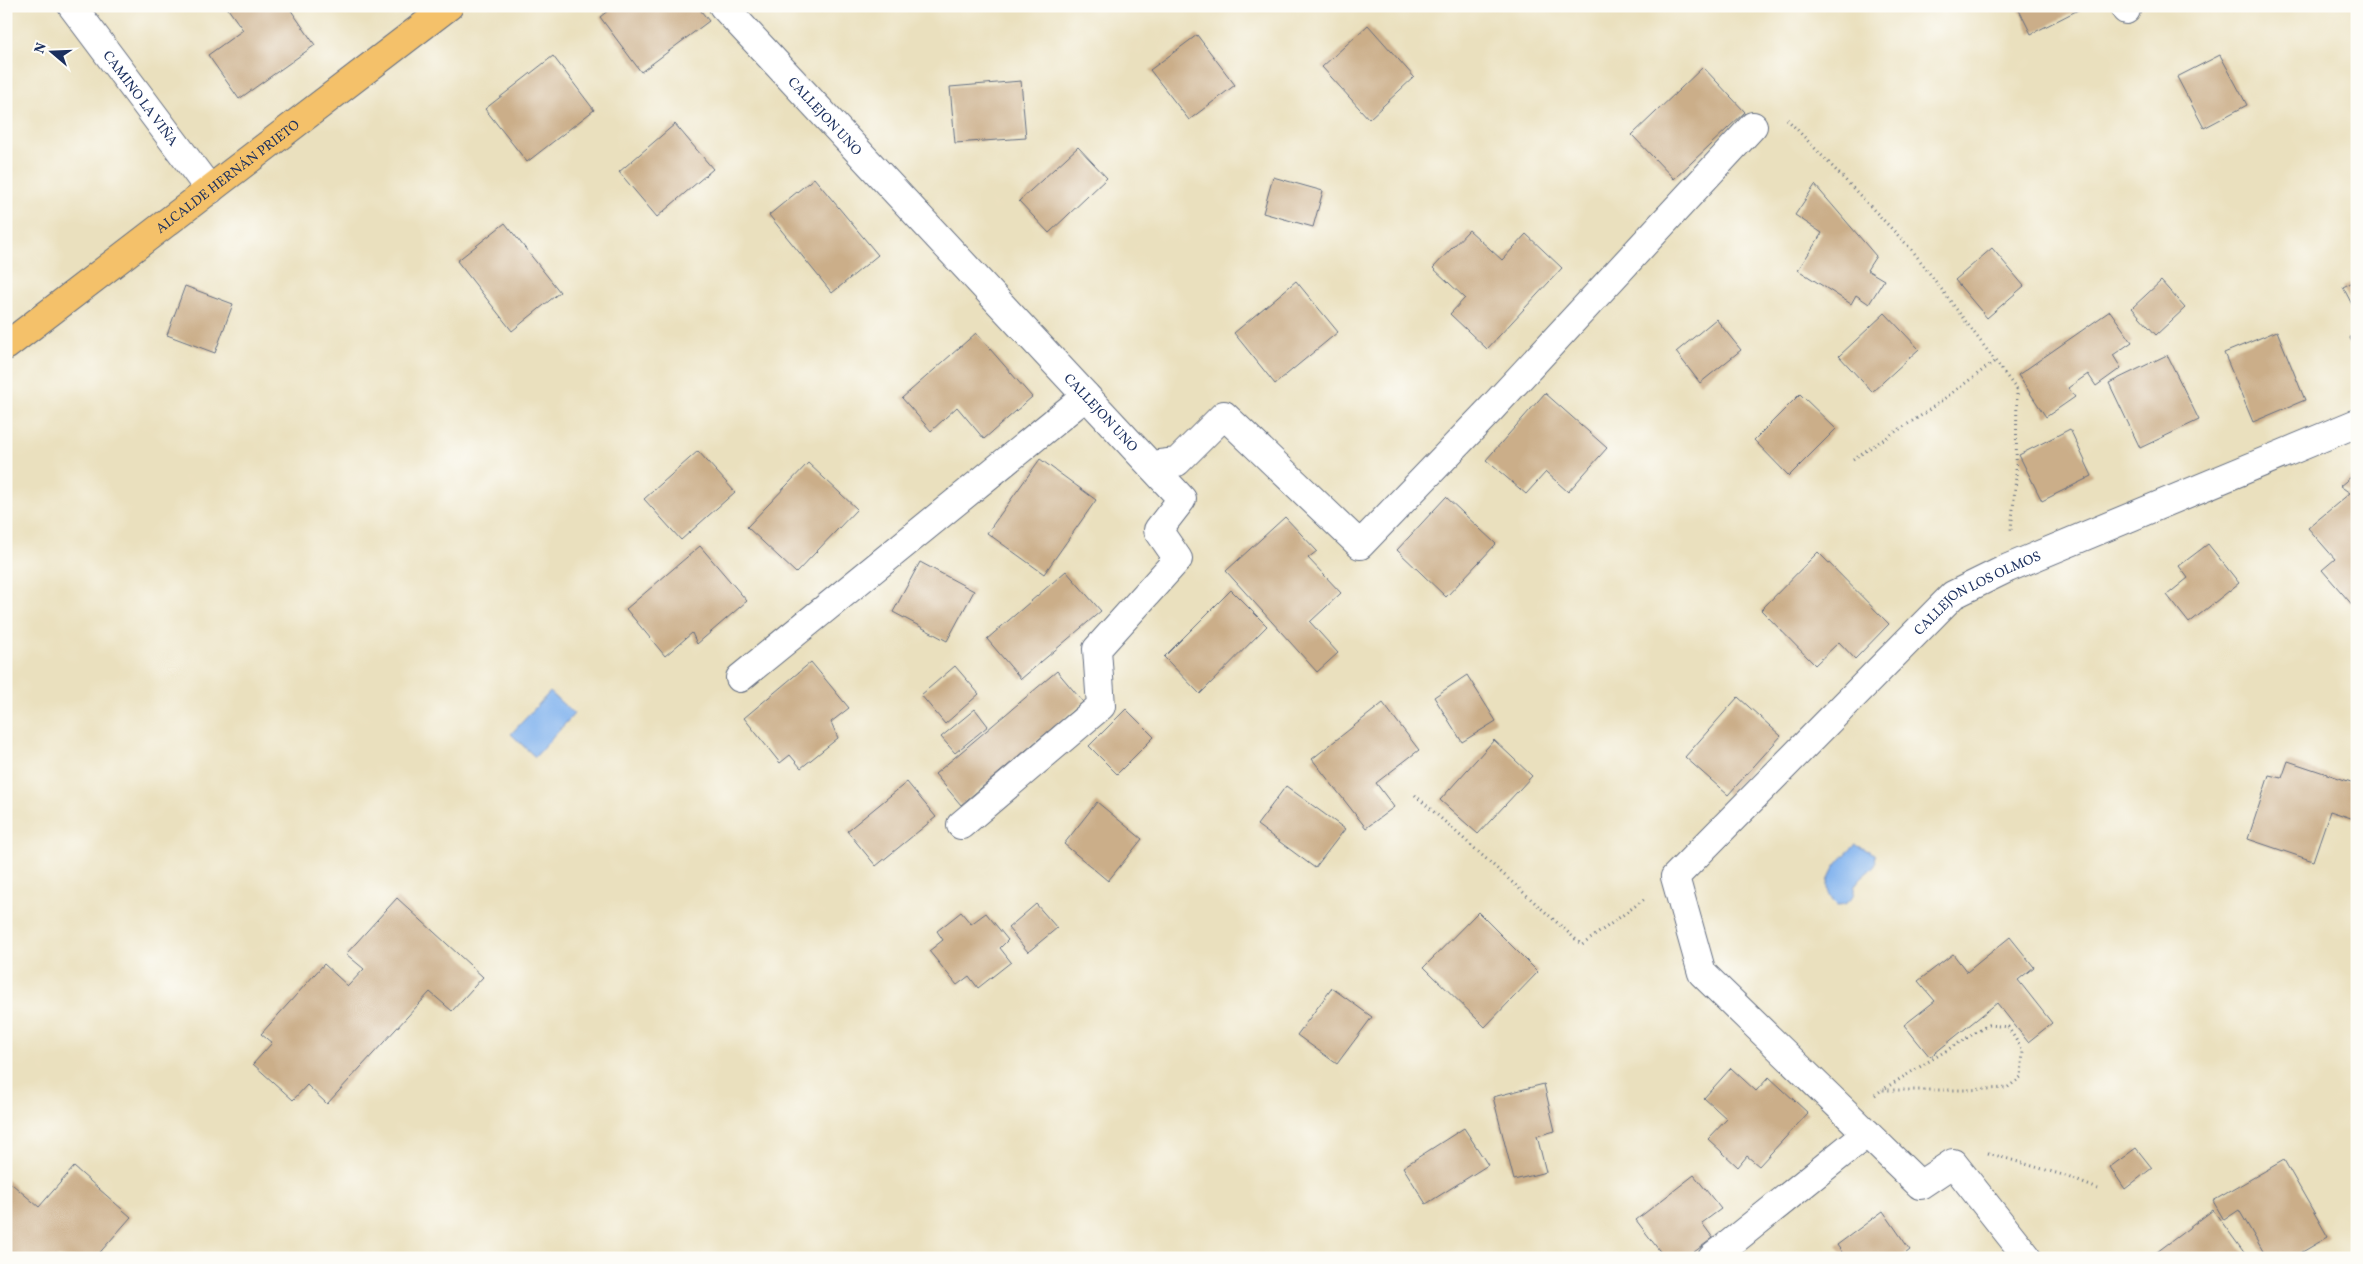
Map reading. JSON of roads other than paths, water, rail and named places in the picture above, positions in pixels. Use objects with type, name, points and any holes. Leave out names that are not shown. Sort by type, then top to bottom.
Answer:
[{"type":"main road","name":"ALCALDE HERNÁN PRIETO","points":[[6,346],[449,6]]},
{"type":"street","name":"CAMINO LA VIÑA","points":[[72,6],[210,190]]},
{"type":"street","name":"CALLEJON UNO","points":[[723,6],[1182,499],[1158,530],[1178,560],[1097,649],[1101,706],[961,825]]},
{"type":"street","points":[[1150,465],[1177,462],[1224,415],[1360,545],[1491,410],[1753,126]]},
{"type":"street","points":[[740,678],[1086,396]]},
{"type":"street","name":"CALLEJON LOS OLMOS","points":[[1858,1124],[1702,973],[1675,877],[1953,595],[2008,568],[2357,423]]},
{"type":"street","points":[[1712,1258],[1858,1124],[1920,1185],[1953,1163],[2028,1258]]},
{"type":"water","points":[[550,692],[574,714],[535,757],[511,734]]},
{"type":"water","points":[[1856,845],[1875,854],[1876,863],[1856,883],[1852,898],[1845,904],[1837,905],[1828,889],[1829,881],[1842,857]]}]
